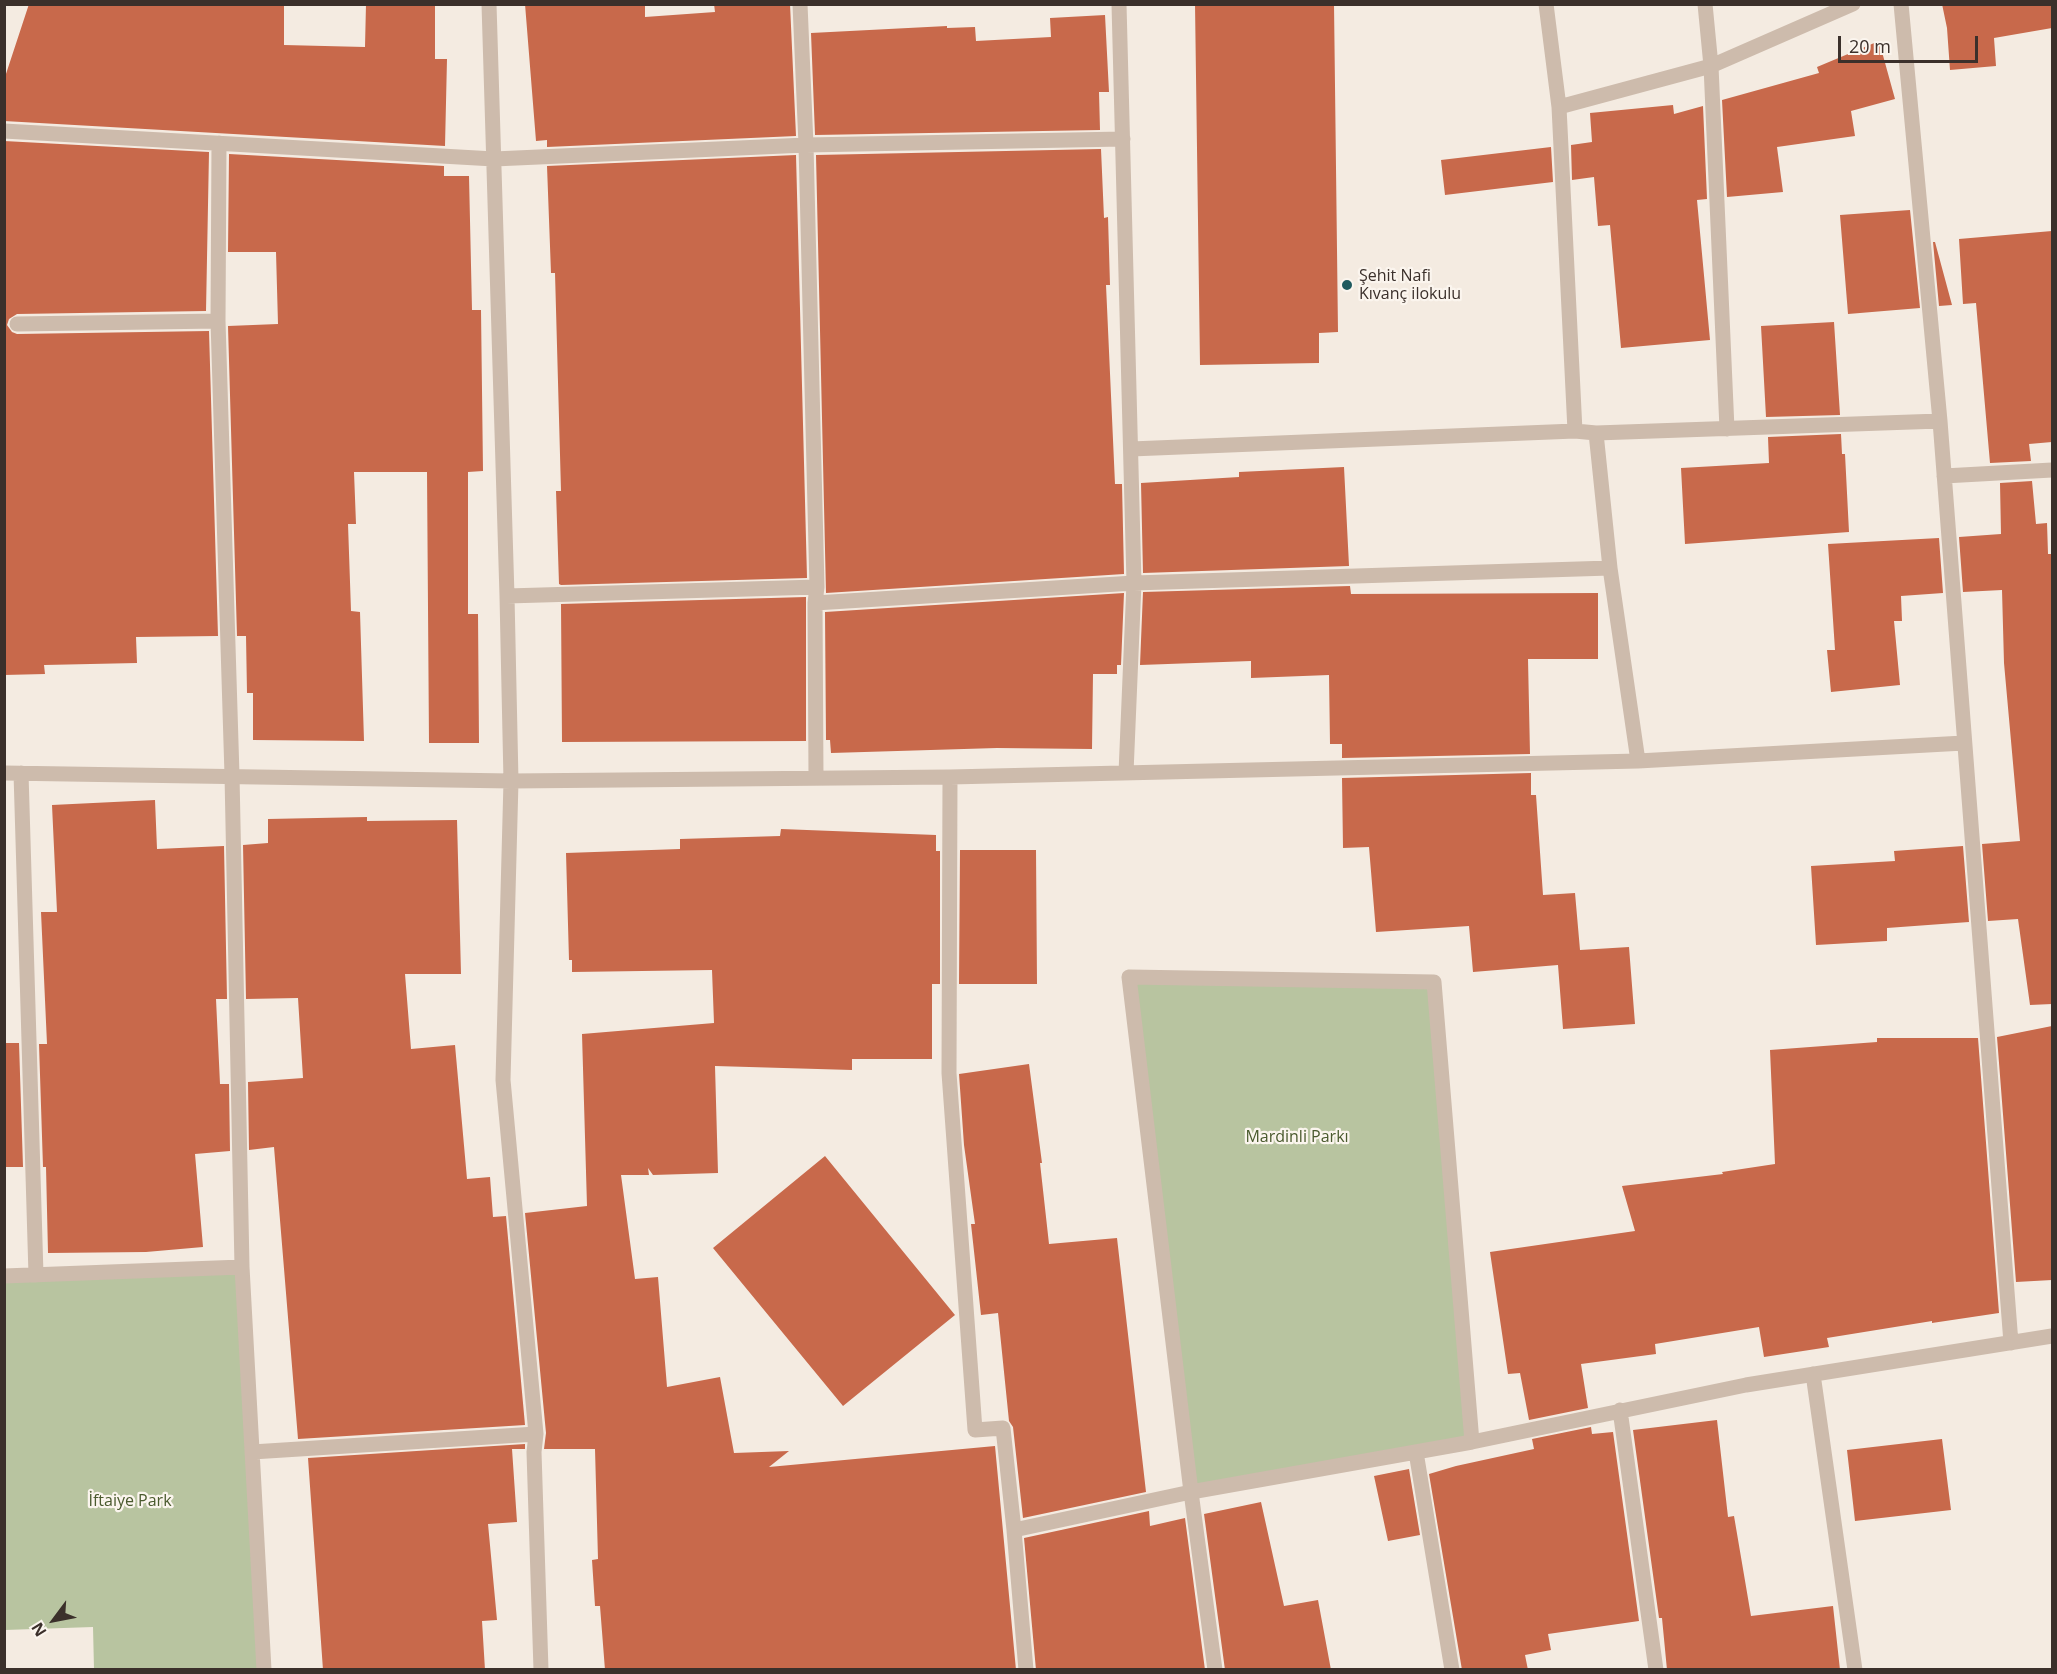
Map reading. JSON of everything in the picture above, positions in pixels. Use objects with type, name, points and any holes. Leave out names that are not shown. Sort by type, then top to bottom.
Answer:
[{"type":"street","points":[[489,4],[511,781],[503,1080],[536,1434],[534,1452],[541,1670]]},
{"type":"street","points":[[800,4],[806,145],[817,587],[815,603],[816,778]]},
{"type":"street","points":[[1119,4],[1134,583],[1126,773]]},
{"type":"street","points":[[1546,4],[1559,107],[1575,431]]},
{"type":"street","points":[[1705,4],[1711,66],[1727,429]]},
{"type":"street","points":[[1559,107],[1711,66],[1853,4]]},
{"type":"street","points":[[1901,4],[1940,421],[2011,1343]]},
{"type":"street","points":[[4,132],[494,159],[806,145],[1123,139]]},
{"type":"street","points":[[219,143],[218,321],[232,775],[242,1267],[264,1670]]},
{"type":"street","points":[[17,324],[218,321]]},
{"type":"street","points":[[1131,449],[1575,431],[1596,433],[1940,421]]},
{"type":"street","points":[[1596,433],[1610,568],[1638,761]]},
{"type":"street","points":[[1944,476],[2052,470]]},
{"type":"street","points":[[815,603],[1134,583],[1610,568]]},
{"type":"street","points":[[507,596],[817,587]]},
{"type":"street","points":[[4,772],[511,781],[950,777],[1638,761],[1964,743]]},
{"type":"street","points":[[21,773],[36,1275]]},
{"type":"street","points":[[950,777],[949,1073],[975,1430],[1003,1428],[1026,1670]]},
{"type":"street","points":[[1215,1670],[1191,1492],[1129,977],[1434,982],[1472,1442]]},
{"type":"street","points":[[4,1276],[242,1267]]},
{"type":"street","points":[[1014,1530],[1191,1492],[1472,1442],[1620,1410],[1813,1374],[2052,1336]]},
{"type":"street","points":[[1813,1374],[1855,1670]]},
{"type":"street","points":[[1620,1410],[1656,1670]]},
{"type":"street","points":[[252,1452],[536,1434]]},
{"type":"street","points":[[1416,1452],[1452,1670]]},
{"type":"green space","name":"Mardinli Parkı","points":[[1129,977],[1434,982],[1472,1442],[1191,1492]]},
{"type":"green space","name":"İftaiye Park","points":[[242,1267],[264,1669],[94,1669],[93,1627],[5,1630],[4,1276]]},
{"type":"building","points":[[29,4],[284,4],[284,45],[365,47],[366,4],[435,4],[435,59],[447,59],[445,146],[4,121],[4,80]]},
{"type":"building","points":[[525,4],[645,4],[645,17],[715,12],[714,4],[790,4],[796,136],[547,147],[547,140],[536,141]]},
{"type":"building","points":[[1195,4],[1334,4],[1338,332],[1319,333],[1319,363],[1200,365]]},
{"type":"building","points":[[1942,4],[2052,4],[2052,28],[1994,38],[1996,66],[1950,70],[1947,28]]},
{"type":"building","points":[[1105,15],[1109,92],[1099,92],[1100,130],[815,135],[811,33],[947,26],[947,28],[975,27],[976,41],[1051,37],[1050,18]]},
{"type":"building","points":[[1879,41],[1895,99],[1851,111],[1855,136],[1777,147],[1783,192],[1727,197],[1722,100],[1819,73],[1817,67]]},
{"type":"building","points":[[1673,105],[1674,114],[1703,106],[1707,199],[1697,200],[1710,340],[1621,348],[1610,225],[1598,226],[1594,177],[1572,180],[1571,145],[1592,142],[1590,113]]},
{"type":"building","points":[[4,141],[209,152],[206,311],[17,314],[9,319],[7,325],[12,332],[17,334],[209,331],[218,636],[136,637],[137,663],[44,665],[45,674],[4,675]]},
{"type":"building","points":[[1551,147],[1553,182],[1445,195],[1441,160]]},
{"type":"building","points":[[1101,149],[1104,218],[1108,217],[1110,285],[1106,285],[1115,484],[1122,484],[1124,574],[826,593],[816,155]]},
{"type":"building","points":[[229,154],[444,166],[444,176],[469,176],[472,310],[481,310],[483,471],[468,472],[468,614],[478,614],[479,743],[429,743],[427,472],[354,472],[356,524],[348,524],[351,611],[360,612],[364,741],[253,740],[253,693],[247,693],[246,636],[237,636],[228,326],[278,324],[276,252],[228,252]]},
{"type":"building","points":[[796,155],[807,578],[559,584],[556,491],[561,491],[555,273],[551,273],[547,166]]},
{"type":"building","points":[[1910,210],[1920,308],[1848,314],[1840,215]]},
{"type":"building","points":[[2052,231],[2052,442],[2029,444],[2031,461],[1990,463],[1976,303],[1963,304],[1959,239]]},
{"type":"building","points":[[1933,242],[1935,242],[1952,305],[1939,306]]},
{"type":"building","points":[[1834,322],[1840,415],[1766,417],[1761,326]]},
{"type":"building","points":[[1841,434],[1842,454],[1845,454],[1849,532],[1685,544],[1681,468],[1769,463],[1768,437]]},
{"type":"building","points":[[1344,467],[1349,566],[1143,573],[1141,483],[1239,477],[1239,472]]},
{"type":"building","points":[[2032,481],[2036,524],[2047,523],[2048,554],[2052,554],[2052,1004],[2030,1005],[2018,919],[1988,921],[1982,844],[2020,841],[2004,663],[2002,590],[1963,592],[1959,537],[2001,534],[2000,483]]},
{"type":"building","points":[[1939,538],[1943,593],[1901,596],[1902,621],[1894,621],[1900,685],[1831,692],[1827,650],[1835,650],[1828,544]]},
{"type":"building","points":[[1350,586],[1351,594],[1598,593],[1598,659],[1528,659],[1530,754],[1342,758],[1342,744],[1330,744],[1329,675],[1251,678],[1251,661],[1140,665],[1143,592]]},
{"type":"building","points":[[1124,593],[1121,665],[1117,665],[1117,674],[1093,674],[1092,749],[997,748],[831,753],[830,740],[826,740],[825,612]]},
{"type":"building","points":[[806,597],[806,741],[562,742],[561,604]]},
{"type":"building","points":[[1531,773],[1531,795],[1536,795],[1543,895],[1575,893],[1580,950],[1629,947],[1635,1024],[1563,1029],[1558,965],[1473,972],[1469,926],[1376,932],[1369,847],[1343,848],[1342,778]]},
{"type":"building","points":[[155,800],[157,849],[224,846],[227,999],[216,999],[220,1084],[229,1084],[230,1151],[195,1154],[203,1247],[146,1252],[48,1253],[39,1044],[47,1044],[41,912],[57,912],[52,805]]},
{"type":"building","points":[[367,817],[367,821],[457,820],[461,974],[405,974],[411,1049],[455,1045],[467,1179],[490,1177],[493,1217],[506,1216],[525,1425],[298,1439],[274,1147],[249,1150],[248,1082],[303,1078],[298,998],[246,999],[243,845],[268,843],[268,819]]},
{"type":"building","points":[[781,829],[936,835],[936,851],[940,851],[940,984],[932,984],[932,1059],[852,1059],[852,1070],[715,1066],[718,1173],[653,1175],[648,1168],[649,1175],[621,1175],[635,1279],[658,1277],[667,1387],[720,1377],[734,1453],[789,1451],[769,1467],[995,1446],[1016,1670],[605,1670],[600,1606],[595,1606],[592,1560],[598,1559],[595,1449],[544,1449],[546,1433],[525,1213],[587,1206],[582,1034],[714,1023],[712,970],[572,972],[572,960],[569,960],[566,853],[680,849],[680,839],[780,836]]},
{"type":"building","points":[[1963,846],[1969,922],[1887,928],[1887,941],[1816,945],[1811,866],[1895,861],[1894,851]]},
{"type":"building","points":[[960,850],[1036,850],[1037,984],[959,984]]},
{"type":"building","points":[[2052,1026],[2052,1280],[2016,1282],[1997,1037]]},
{"type":"building","points":[[1877,1038],[1978,1038],[1999,1313],[1827,1338],[1829,1347],[1764,1357],[1759,1327],[1655,1344],[1656,1354],[1581,1364],[1588,1408],[1529,1420],[1520,1373],[1508,1374],[1490,1252],[1635,1231],[1622,1186],[1723,1174],[1722,1172],[1775,1164],[1770,1050],[1877,1042]]},
{"type":"building","points":[[4,1043],[19,1043],[23,1167],[4,1167]]},
{"type":"building","points":[[1029,1064],[1042,1163],[1040,1163],[1049,1244],[1117,1238],[1146,1492],[1023,1518],[1013,1427],[1009,1421],[998,1313],[981,1315],[971,1224],[975,1224],[964,1145],[959,1074]]},
{"type":"building","points":[[825,1156],[955,1315],[843,1406],[713,1248]]},
{"type":"building","points":[[1717,1420],[1728,1517],[1734,1516],[1751,1616],[1833,1606],[1840,1670],[1667,1670],[1662,1618],[1659,1618],[1633,1430]]},
{"type":"building","points":[[1591,1427],[1592,1434],[1613,1432],[1639,1621],[1548,1634],[1551,1650],[1525,1655],[1528,1670],[1462,1670],[1429,1474],[1534,1449],[1532,1439]]},
{"type":"building","points":[[1942,1439],[1951,1510],[1855,1521],[1847,1450]]},
{"type":"building","points":[[525,1444],[525,1449],[512,1449],[517,1522],[488,1524],[497,1620],[482,1621],[485,1670],[323,1670],[308,1458]]},
{"type":"building","points":[[1409,1469],[1420,1535],[1388,1541],[1374,1476]]},
{"type":"building","points":[[1261,1502],[1284,1606],[1318,1600],[1331,1670],[1225,1670],[1204,1514]]},
{"type":"building","points":[[1149,1511],[1150,1526],[1185,1518],[1205,1670],[1036,1670],[1024,1538]]},
{"type":"place","name":"Şehit Nafi Kıvanç ilokulu","points":[[1347,285]]}]
